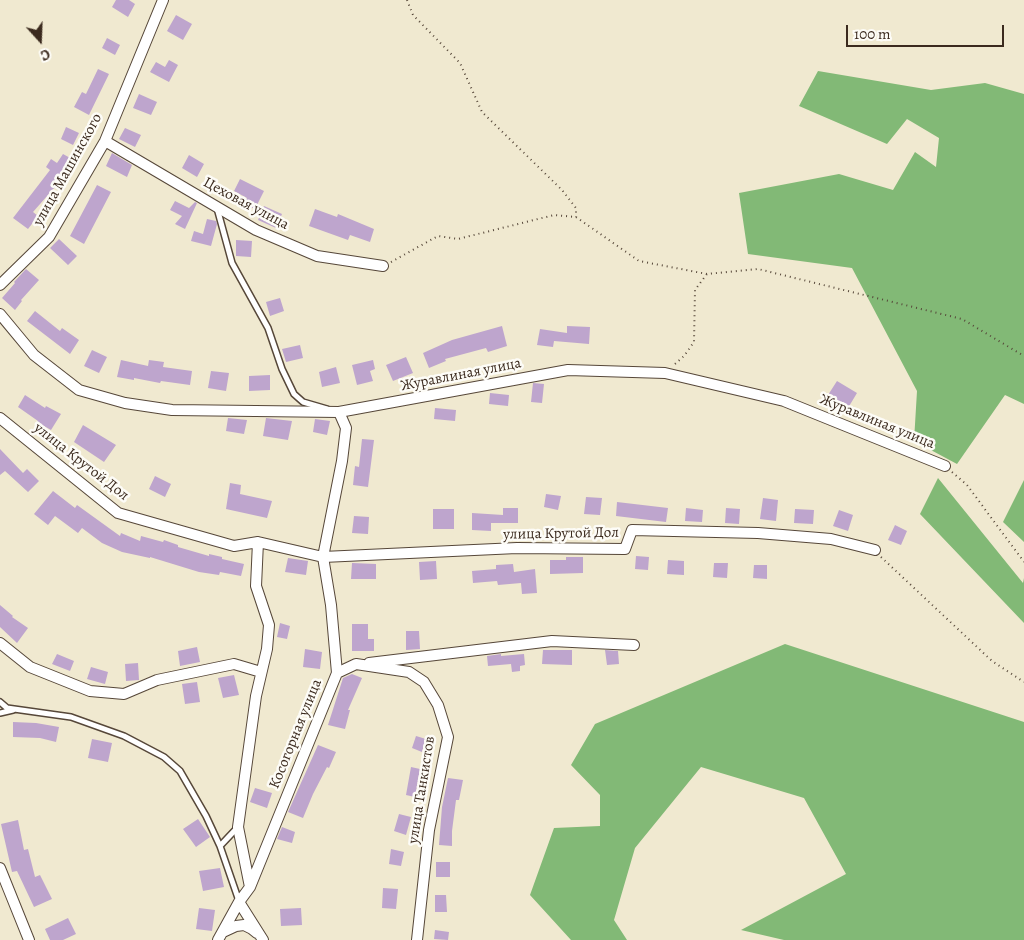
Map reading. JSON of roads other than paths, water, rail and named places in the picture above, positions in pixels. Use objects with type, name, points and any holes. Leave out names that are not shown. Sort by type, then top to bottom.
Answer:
[{"type":"street","name":"улица Машинского","points":[[0,285],[49,237],[106,140],[163,0]]},
{"type":"street","name":"Цеховая улица","points":[[106,140],[256,230],[317,256],[383,266]]},
{"type":"street","name":"Журавлиная улица","points":[[0,314],[34,355],[79,390],[125,404],[172,410],[339,412],[568,370],[665,372],[784,401],[944,466]]},
{"type":"street","points":[[323,557],[342,460],[346,428],[339,412]]},
{"type":"street","name":"улица Крутой Дол","points":[[0,418],[118,513],[234,546],[258,542],[323,557],[516,548],[625,549],[632,530],[758,533],[831,539],[875,550]]},
{"type":"street","points":[[250,887],[238,826],[253,715],[269,625],[256,586],[258,542]]},
{"type":"street","name":"Косогорная улица","points":[[220,936],[239,902],[250,887],[337,673],[331,605],[323,557]]},
{"type":"street","points":[[337,673],[356,664],[552,641],[634,645]]},
{"type":"street","points":[[0,643],[30,667],[90,690],[124,694],[157,680],[234,664],[261,672]]},
{"type":"street","name":"улица Танкистов","points":[[356,664],[409,672],[424,682],[438,705],[448,737],[430,830],[417,940]]},
{"type":"street","points":[[0,868],[29,940]]},
{"type":"street","points":[[239,902],[262,939]]},
{"type":"street","points":[[220,936],[236,926],[244,925],[252,929],[262,939]]},
{"type":"lane","points":[[216,206],[232,263],[268,328],[282,369],[294,394],[303,402],[339,412]]},
{"type":"lane","points":[[0,702],[7,708],[71,717],[124,736],[164,756],[180,771],[206,816],[220,846],[239,902]]},
{"type":"lane","points":[[0,713],[18,709]]},
{"type":"lane","points":[[220,846],[238,826]]}]
